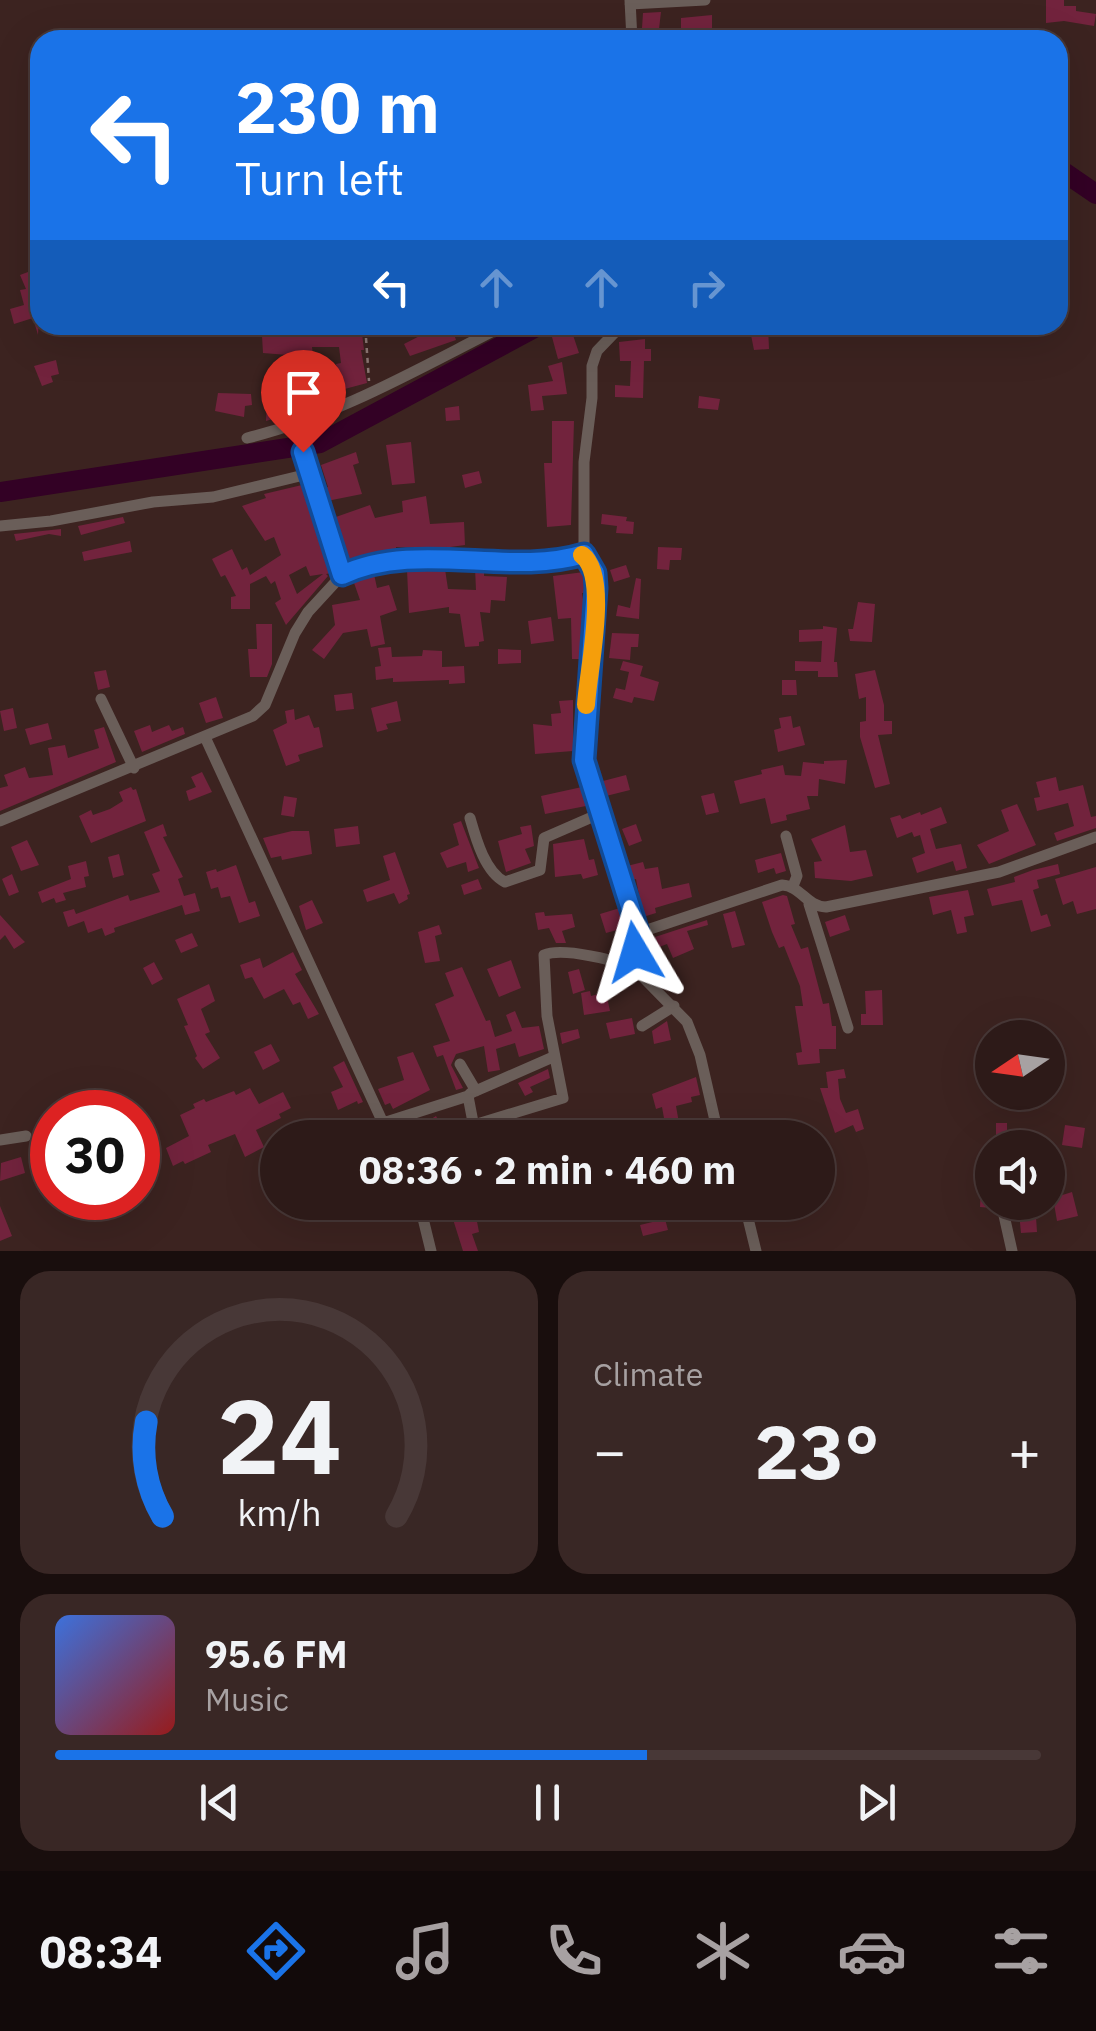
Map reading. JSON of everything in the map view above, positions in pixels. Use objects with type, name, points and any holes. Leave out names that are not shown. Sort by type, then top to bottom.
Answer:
[{"type":"street","points":[[631,30],[630,2],[705,0]]},
{"type":"street","points":[[246,438],[297,429],[485,335]]},
{"type":"street","points":[[612,335],[597,351],[592,366],[584,462],[584,554],[595,573],[596,588],[584,760],[638,932],[632,966]]},
{"type":"street","points":[[297,429],[342,575]]},
{"type":"street","points":[[0,526],[153,502],[213,497],[308,474]]},
{"type":"street","points":[[0,821],[134,768],[260,711],[308,612],[342,575],[357,568],[388,562],[468,558],[554,562],[584,554]]},
{"type":"street","points":[[101,700],[134,768]]},
{"type":"street","points":[[204,737],[382,1120]]},
{"type":"street","points":[[470,818],[493,872],[505,882],[540,870],[541,845],[552,832],[599,814]]},
{"type":"street","points":[[786,836],[796,876],[793,886]]},
{"type":"street","points":[[810,904],[826,907],[948,885],[999,872],[1096,837]]},
{"type":"street","points":[[638,932],[782,885],[793,886],[810,904],[848,1028]]},
{"type":"street","points":[[504,1120],[563,1098],[547,1016],[544,955],[564,952],[632,966],[674,1006],[694,1038],[714,1120]]},
{"type":"street","points":[[642,1026],[674,1006]]},
{"type":"street","points":[[392,1120],[472,1094],[554,1057]]},
{"type":"street","points":[[460,1064],[472,1094],[474,1120]]},
{"type":"street","points":[[0,1140],[26,1136]]},
{"type":"street","points":[[424,1220],[431,1251]]},
{"type":"street","points":[[748,1220],[756,1251]]},
{"type":"street","points":[[1005,1220],[1012,1251]]},
{"type":"path","points":[[366,338],[370,393]]},
{"type":"building","points":[[1046,0],[1064,0],[1064,6],[1096,14],[1094,26],[1064,21],[1046,23]]},
{"type":"building","points":[[661,12],[659,29],[642,28],[643,13]]},
{"type":"building","points":[[712,15],[712,28],[681,30],[681,18]]},
{"type":"building","points":[[30,271],[30,319],[14,324],[10,309],[24,305],[20,290],[26,289],[20,275]]},
{"type":"building","points":[[362,335],[367,383],[341,390],[336,364],[341,363],[339,347],[312,347],[313,355],[263,353],[262,336]]},
{"type":"building","points":[[422,335],[454,335],[456,340],[410,356],[404,344]]},
{"type":"building","points":[[573,335],[579,353],[558,359],[552,337]]},
{"type":"building","points":[[751,335],[768,335],[769,349],[754,350]]},
{"type":"building","points":[[645,339],[645,349],[651,349],[651,361],[644,361],[643,398],[615,397],[615,385],[630,386],[631,361],[620,361],[619,342]]},
{"type":"building","points":[[56,360],[59,374],[51,376],[53,382],[42,386],[34,366]]},
{"type":"building","points":[[562,362],[567,394],[542,396],[544,410],[531,411],[528,385],[553,381],[548,366]]},
{"type":"building","points":[[283,374],[298,375],[298,392],[316,392],[315,406],[266,421],[267,396],[276,397],[276,392],[282,392]]},
{"type":"building","points":[[218,393],[251,394],[252,405],[245,406],[244,417],[215,411]]},
{"type":"building","points":[[699,396],[720,399],[718,410],[698,408]]},
{"type":"building","points":[[459,406],[460,420],[446,421],[445,408]]},
{"type":"building","points":[[552,421],[574,421],[571,525],[547,527],[544,463],[552,463]]},
{"type":"building","points":[[411,442],[415,483],[392,485],[386,445]]},
{"type":"building","points":[[356,452],[359,463],[353,465],[362,494],[327,501],[323,488],[328,487],[321,465]]},
{"type":"building","points":[[479,471],[482,483],[465,488],[462,475]]},
{"type":"building","points":[[302,485],[331,573],[326,574],[286,625],[275,603],[281,599],[275,581],[271,584],[266,576],[250,584],[250,609],[231,609],[231,597],[236,596],[212,559],[232,549],[242,570],[247,567],[250,575],[281,555],[274,537],[265,541],[242,506],[266,498],[264,494]],"holes":[[[306,566],[310,576],[323,574],[297,594],[289,575]]]},
{"type":"building","points":[[426,496],[430,524],[464,522],[465,545],[421,551],[396,547],[396,552],[348,562],[333,518],[370,505],[375,518],[403,512],[402,501]]},
{"type":"building","points":[[602,514],[627,517],[626,521],[634,522],[633,534],[616,533],[617,526],[601,524]]},
{"type":"building","points":[[123,517],[125,523],[81,535],[78,526]]},
{"type":"building","points":[[61,529],[61,536],[49,534],[16,541],[14,534]]},
{"type":"building","points":[[130,541],[132,552],[84,561],[82,552]]},
{"type":"building","points":[[658,547],[682,548],[681,560],[670,560],[669,570],[657,569]]},
{"type":"building","points":[[626,565],[630,577],[614,582],[610,570]]},
{"type":"building","points":[[475,568],[484,568],[484,576],[507,577],[505,601],[491,600],[490,613],[480,612],[484,641],[479,646],[465,647],[460,614],[449,613],[449,607],[409,613],[407,570],[445,569],[448,589],[476,590]]},
{"type":"building","points":[[584,572],[587,588],[582,593],[585,613],[581,659],[572,659],[571,618],[558,619],[553,576]]},
{"type":"building","points":[[374,574],[377,588],[389,585],[397,610],[380,616],[385,644],[371,647],[367,629],[343,633],[324,659],[312,650],[335,625],[332,605],[360,600],[353,580]]},
{"type":"building","points":[[636,578],[641,579],[639,619],[616,616],[618,605],[630,608]]},
{"type":"building","points":[[858,602],[875,604],[872,642],[850,641],[848,629],[853,629]]},
{"type":"building","points":[[551,617],[554,641],[531,644],[528,621]]},
{"type":"building","points":[[256,624],[272,624],[272,664],[267,677],[250,677],[248,649],[257,649]]},
{"type":"building","points":[[837,628],[834,662],[838,677],[818,677],[818,671],[795,671],[795,661],[821,662],[822,641],[799,642],[799,630]]},
{"type":"building","points":[[612,633],[639,634],[638,647],[631,647],[630,660],[609,658]]},
{"type":"building","points":[[391,647],[392,657],[422,656],[423,650],[442,651],[442,667],[464,666],[465,683],[376,680],[375,667],[381,666],[378,648]]},
{"type":"building","points":[[498,649],[521,650],[521,663],[498,664]]},
{"type":"building","points":[[623,661],[643,666],[640,676],[659,682],[654,701],[634,697],[632,703],[613,698],[616,688],[625,690],[629,672],[620,670]]},
{"type":"building","points":[[106,670],[110,687],[98,690],[94,672]]},
{"type":"building","points":[[875,670],[884,721],[892,721],[892,734],[878,735],[890,784],[875,788],[860,737],[860,722],[866,721],[866,697],[859,699],[855,674]]},
{"type":"building","points":[[782,680],[796,680],[797,695],[782,695]]},
{"type":"building","points":[[352,693],[354,709],[336,711],[334,695]]},
{"type":"building","points":[[216,697],[223,718],[206,723],[199,703]]},
{"type":"building","points":[[573,700],[573,751],[535,754],[533,724],[552,726],[551,714],[561,713],[559,701]]},
{"type":"building","points":[[397,701],[401,721],[386,724],[388,729],[377,732],[371,708]]},
{"type":"building","points":[[13,708],[17,728],[4,731],[0,711]]},
{"type":"building","points":[[294,709],[295,720],[309,715],[314,728],[319,727],[323,747],[298,755],[300,761],[286,766],[273,730],[287,723],[285,711]]},
{"type":"building","points":[[791,716],[793,728],[800,726],[805,745],[778,752],[774,730],[781,728],[779,718]]},
{"type":"building","points":[[48,723],[52,739],[30,745],[25,729]]},
{"type":"building","points":[[150,725],[152,732],[169,725],[172,731],[183,727],[185,734],[142,752],[134,731]]},
{"type":"building","points":[[104,727],[116,762],[0,811],[0,788],[8,786],[4,775],[25,767],[29,778],[53,775],[48,748],[65,745],[68,758],[99,748],[94,730]]},
{"type":"building","points":[[847,760],[845,784],[819,779],[818,796],[807,796],[810,809],[786,815],[787,820],[771,824],[765,798],[740,804],[734,781],[783,765],[785,775],[801,776],[803,762]]},
{"type":"building","points":[[202,772],[212,792],[189,801],[186,791],[196,787],[191,777]]},
{"type":"building","points":[[626,775],[630,790],[606,796],[603,781]]},
{"type":"building","points":[[1056,777],[1059,791],[1083,785],[1091,817],[1096,816],[1096,828],[1057,841],[1054,833],[1074,826],[1068,803],[1037,811],[1034,798],[1040,797],[1036,782]]},
{"type":"building","points":[[582,787],[586,806],[545,814],[541,796]]},
{"type":"building","points":[[136,789],[146,821],[91,843],[79,816],[91,810],[93,815],[110,809],[123,801],[119,792]]},
{"type":"building","points":[[714,793],[719,812],[706,815],[701,796]]},
{"type":"building","points":[[284,796],[297,798],[294,817],[281,815]]},
{"type":"building","points":[[1017,804],[1036,845],[989,864],[977,845],[1009,831],[1001,810]]},
{"type":"building","points":[[941,807],[947,823],[930,829],[936,849],[961,844],[967,868],[956,871],[953,861],[917,873],[912,858],[925,853],[920,835],[914,837],[912,832],[897,838],[890,818],[900,815],[902,819],[920,812],[921,815]]},
{"type":"building","points":[[461,821],[479,868],[468,872],[466,862],[447,868],[440,853],[459,845],[453,824]]},
{"type":"building","points":[[163,824],[167,836],[163,837],[183,877],[178,879],[184,896],[195,893],[200,911],[185,915],[182,905],[114,928],[115,932],[105,936],[102,928],[88,933],[84,921],[68,927],[63,912],[74,909],[76,914],[128,895],[130,901],[160,892],[152,874],[160,871],[144,832]]},
{"type":"building","points":[[636,824],[642,841],[629,846],[622,829]]},
{"type":"building","points":[[531,825],[534,846],[525,849],[531,863],[506,872],[498,841],[522,834],[520,827]]},
{"type":"building","points":[[845,825],[850,852],[866,850],[873,876],[851,881],[815,878],[814,862],[822,861],[811,839]]},
{"type":"building","points":[[358,826],[360,844],[336,847],[334,829]]},
{"type":"building","points":[[309,831],[312,854],[282,860],[281,856],[271,858],[263,838]]},
{"type":"building","points":[[584,839],[598,875],[583,879],[581,874],[555,877],[553,844]]},
{"type":"building","points":[[27,840],[39,865],[21,871],[11,847]]},
{"type":"building","points":[[395,852],[410,894],[408,899],[399,904],[394,893],[367,902],[363,890],[390,880],[383,856]]},
{"type":"building","points":[[781,853],[786,871],[776,874],[774,868],[758,873],[755,860]]},
{"type":"building","points":[[119,854],[124,875],[113,878],[108,857]]},
{"type":"building","points":[[86,861],[86,887],[63,893],[66,900],[56,903],[54,898],[42,903],[38,892],[71,879],[68,866]]},
{"type":"building","points":[[643,862],[645,869],[658,867],[662,889],[689,883],[692,897],[655,908],[656,913],[643,917],[636,879],[631,880],[627,866]]},
{"type":"building","points":[[1058,864],[1060,874],[1037,880],[1039,888],[1033,890],[1041,916],[1047,914],[1051,926],[1031,932],[1022,900],[992,906],[987,889]]},
{"type":"building","points":[[236,865],[249,903],[255,901],[260,916],[239,923],[230,896],[221,898],[218,887],[211,889],[206,872]]},
{"type":"building","points":[[1096,867],[1096,909],[1077,914],[1073,901],[1063,905],[1055,879]]},
{"type":"building","points":[[12,874],[19,892],[9,896],[2,879]]},
{"type":"building","points":[[478,879],[482,889],[464,895],[461,885]]},
{"type":"building","points":[[968,890],[974,915],[964,917],[967,932],[957,934],[951,910],[933,915],[929,897]]},
{"type":"building","points":[[787,896],[795,924],[791,925],[801,949],[808,947],[823,1004],[829,1003],[832,1026],[836,1026],[836,1049],[819,1049],[820,1063],[798,1065],[796,1053],[802,1052],[795,1006],[803,1006],[800,986],[784,946],[779,948],[762,902]]},
{"type":"building","points":[[312,900],[323,923],[306,930],[299,906]]},
{"type":"building","points":[[620,908],[628,934],[626,944],[621,945],[617,930],[606,933],[600,914]]},
{"type":"building","points":[[735,911],[745,945],[732,948],[723,914]]},
{"type":"building","points":[[544,912],[545,916],[572,914],[575,927],[562,931],[566,943],[556,943],[549,928],[538,930],[535,913]]},
{"type":"building","points":[[0,915],[25,942],[14,949],[5,935],[0,940]]},
{"type":"building","points":[[845,915],[850,930],[830,937],[825,922]]},
{"type":"building","points":[[707,920],[708,925],[687,931],[694,949],[673,958],[667,944],[659,947],[655,937]]},
{"type":"building","points":[[439,925],[442,934],[435,936],[440,961],[425,963],[418,932]]},
{"type":"building","points":[[192,933],[198,946],[181,953],[175,940]]},
{"type":"building","points":[[293,952],[302,970],[295,974],[319,1014],[308,1019],[300,1002],[293,1005],[284,989],[264,999],[252,977],[245,979],[240,965],[260,958],[263,968]]},
{"type":"building","points":[[511,960],[521,988],[499,997],[487,969]]},
{"type":"building","points":[[154,962],[163,979],[152,985],[143,968]]},
{"type":"building","points":[[462,967],[495,1037],[512,1031],[506,1015],[515,1011],[522,1028],[539,1026],[544,1049],[519,1057],[515,1043],[496,1049],[500,1070],[488,1072],[484,1046],[456,1054],[451,1065],[463,1088],[456,1090],[443,1055],[437,1057],[433,1046],[450,1041],[435,1004],[454,996],[445,973]]},
{"type":"building","points":[[579,969],[585,990],[573,994],[568,972]]},
{"type":"building","points":[[209,984],[215,1001],[201,1009],[210,1032],[205,1034],[220,1058],[203,1069],[195,1058],[177,999]]},
{"type":"building","points":[[882,990],[883,1025],[861,1025],[861,1014],[866,1014],[865,991]]},
{"type":"building","points":[[590,991],[591,996],[606,992],[610,1011],[584,1015],[581,993]]},
{"type":"building","points":[[632,1018],[635,1034],[610,1039],[606,1023]]},
{"type":"building","points":[[667,1021],[671,1040],[654,1044],[652,1031]]},
{"type":"building","points":[[578,1029],[580,1038],[562,1044],[560,1033]]},
{"type":"building","points":[[271,1044],[280,1061],[263,1070],[254,1052]]},
{"type":"building","points":[[413,1052],[430,1090],[393,1109],[390,1103],[385,1105],[378,1089],[404,1080],[397,1057]]},
{"type":"building","points":[[344,1061],[363,1102],[338,1110],[331,1092],[343,1087],[333,1067]]},
{"type":"building","points":[[548,1069],[550,1078],[530,1087],[533,1092],[525,1096],[518,1083]]},
{"type":"building","points":[[844,1069],[846,1078],[838,1079],[840,1099],[846,1113],[858,1109],[864,1129],[856,1132],[853,1125],[835,1133],[835,1120],[831,1120],[820,1088],[828,1088],[826,1072]]},
{"type":"building","points":[[696,1077],[700,1095],[691,1097],[692,1102],[676,1106],[678,1120],[664,1120],[662,1107],[656,1109],[652,1094]]},
{"type":"building","points":[[250,1088],[259,1104],[283,1092],[291,1108],[279,1114],[281,1118],[277,1120],[260,1120],[260,1128],[256,1130],[260,1149],[245,1157],[235,1134],[208,1145],[211,1152],[173,1166],[166,1148],[189,1136],[180,1115],[204,1099],[206,1102],[234,1091],[236,1095]]},
{"type":"building","points":[[996,1123],[1007,1123],[1007,1130],[996,1130]]},
{"type":"building","points":[[1065,1125],[1085,1128],[1082,1148],[1065,1145]]},
{"type":"building","points":[[21,1157],[25,1173],[0,1181],[1,1163]]},
{"type":"building","points":[[1072,1192],[1078,1216],[1065,1219],[1065,1194]]},
{"type":"building","points":[[0,1206],[12,1236],[0,1241]]},
{"type":"building","points":[[453,1220],[477,1220],[479,1232],[472,1234],[478,1251],[463,1251]]},
{"type":"building","points":[[665,1220],[668,1230],[643,1236],[640,1225]]},
{"type":"building","points":[[1020,1220],[1036,1220],[1037,1232],[1021,1233]]},
{"type":"waterway","points":[[1068,175],[1096,194]]},
{"type":"waterway","points":[[0,492],[320,443],[521,335]]},
{"type":"slow traffic","points":[[582,555],[595,573],[596,588],[586,705]]},
{"type":"route","points":[[303,452],[342,575],[373,564],[468,558],[554,562],[584,554],[591,564],[596,588],[584,760],[638,932],[635,952]]}]
